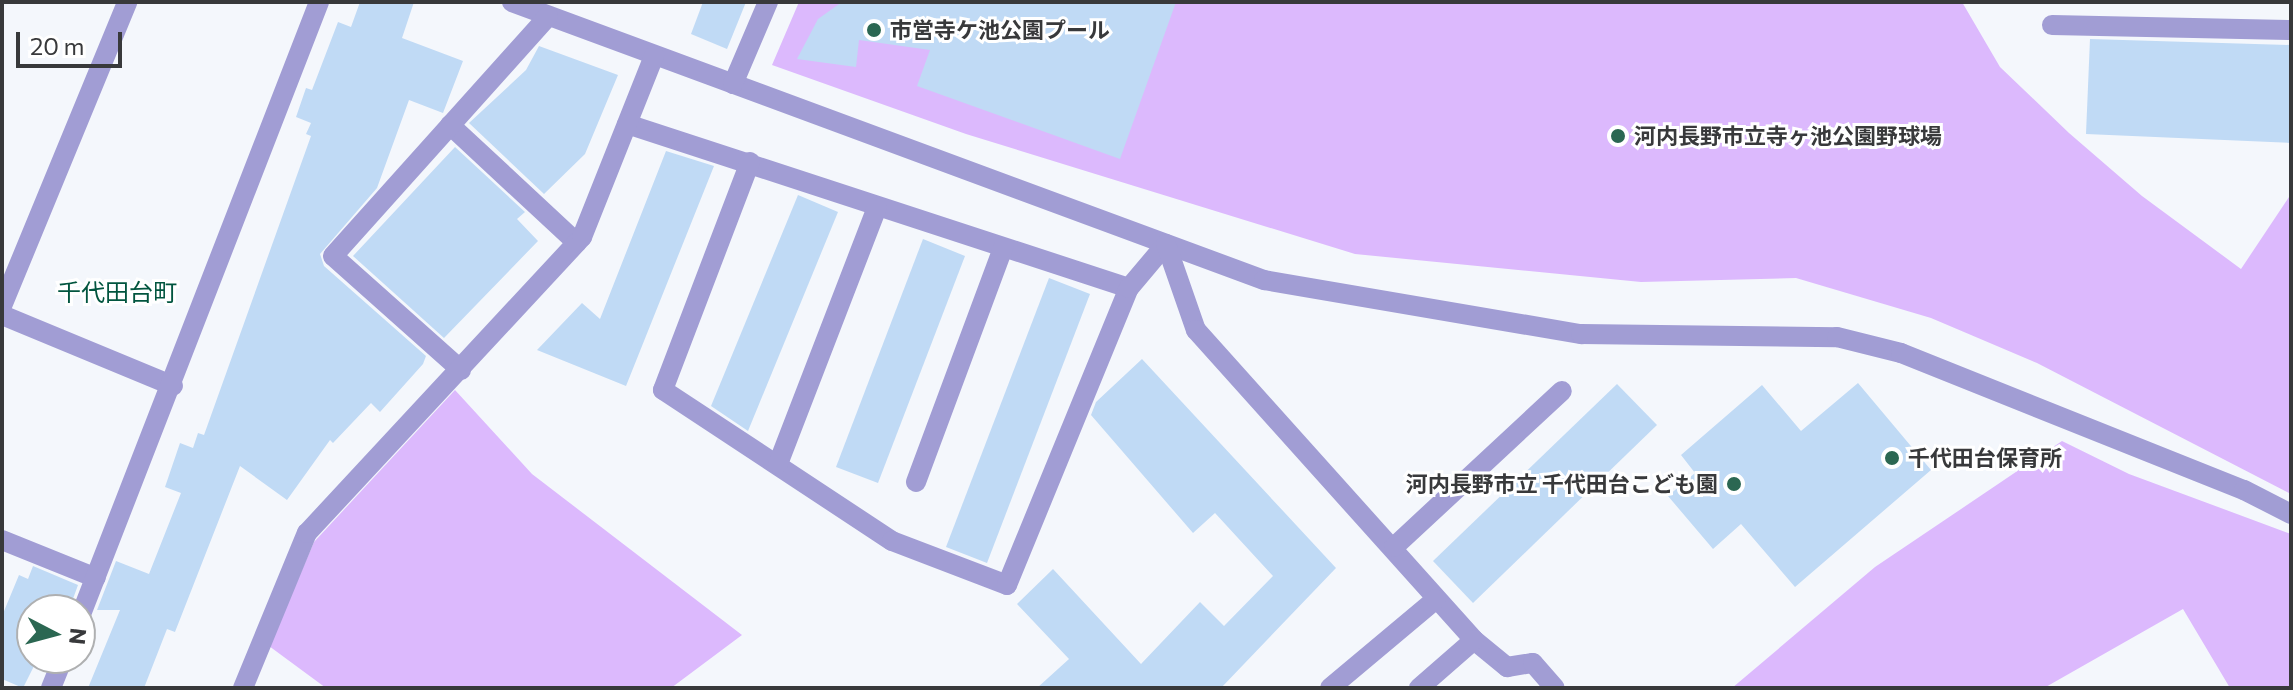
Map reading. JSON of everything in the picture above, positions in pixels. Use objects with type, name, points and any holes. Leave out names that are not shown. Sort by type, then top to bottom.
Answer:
[{"type":"street","points":[[2,306],[127,2]]},
{"type":"street","points":[[89,594],[173,386],[319,2]]},
{"type":"street","points":[[512,2],[1264,280],[1482,321],[1581,334],[1837,337],[1901,353],[2244,490],[2291,514]]},
{"type":"street","points":[[733,84],[768,2]]},
{"type":"street","points":[[461,370],[333,256],[548,16]]},
{"type":"street","points":[[2052,25],[2291,30]]},
{"type":"street","points":[[250,685],[307,533],[577,243],[654,56]]},
{"type":"street","points":[[627,124],[1129,288]]},
{"type":"street","points":[[450,125],[577,243]]},
{"type":"street","points":[[750,162],[663,390],[892,541],[1007,585],[1129,288],[1166,244]]},
{"type":"street","points":[[778,464],[877,207]]},
{"type":"street","points":[[1166,244],[1196,330],[1394,547],[1474,640],[1507,667],[1533,663],[1555,688]]},
{"type":"street","points":[[916,482],[1003,248]]},
{"type":"street","points":[[2,315],[173,386]]},
{"type":"street","points":[[1394,547],[1562,391]]},
{"type":"street","points":[[2,540],[96,578]]},
{"type":"street","points":[[1330,688],[1436,599]]},
{"type":"street","points":[[1419,688],[1474,640]]},
{"type":"shaded area","points":[[799,2],[1962,2],[2000,67],[2069,133],[2142,196],[2241,269],[2291,194],[2291,494],[2037,363],[1931,318],[1796,278],[1641,282],[1355,254],[966,134],[772,65]]},
{"type":"shaded area","points":[[455,390],[532,474],[742,635],[671,688],[326,688],[269,646],[314,542]]},
{"type":"shaded area","points":[[2062,441],[2129,474],[2291,534],[2291,688],[2230,688],[2183,609],[2044,688],[1732,688],[1875,567]]},
{"type":"building","points":[[360,2],[414,2],[402,38],[463,61],[443,113],[409,100],[377,188],[320,254],[324,266],[426,356],[423,364],[380,412],[371,403],[333,443],[330,440],[287,500],[240,466],[175,632],[167,629],[144,688],[88,688],[120,610],[97,610],[116,561],[149,574],[181,493],[165,487],[180,443],[193,448],[198,433],[204,435],[311,136],[306,134],[311,123],[296,117],[306,88],[312,90],[338,22],[351,27]]},
{"type":"building","points":[[703,2],[746,2],[727,49],[691,34]]},
{"type":"building","points":[[842,2],[1176,2],[1120,159],[917,86],[930,50],[859,40],[856,67],[797,59],[818,19]]},
{"type":"building","points":[[2090,39],[2291,45],[2291,143],[2086,134]]},
{"type":"building","points":[[539,46],[618,75],[585,154],[544,194],[469,123],[526,70]]},
{"type":"building","points":[[455,147],[525,212],[517,219],[538,241],[444,338],[353,256]]},
{"type":"building","points":[[666,151],[714,166],[626,386],[537,350],[582,303],[600,319]]},
{"type":"building","points":[[798,195],[838,212],[748,431],[711,406]]},
{"type":"building","points":[[923,239],[965,256],[878,483],[836,467]]},
{"type":"building","points":[[1049,278],[1090,294],[987,563],[946,547]]},
{"type":"building","points":[[1142,359],[1336,568],[1221,688],[1037,688],[1069,659],[1017,604],[1053,569],[1141,664],[1200,602],[1224,626],[1273,576],[1215,513],[1193,533],[1091,415],[1096,402]]},
{"type":"building","name":"河内長野市立 千代田台こども園","points":[[1858,383],[1931,470],[1795,587],[1741,524],[1713,549],[1668,496],[1695,473],[1681,455],[1762,385],[1801,431]]},
{"type":"building","points":[[1617,384],[1657,425],[1473,603],[1433,561]]},
{"type":"building","points":[[33,566],[78,585],[75,594],[16,594],[16,674],[30,674],[23,688],[2,679],[2,616],[19,575],[28,579]]},
{"type":"place","name":"市営寺ケ池公園プール","points":[[874,30]]},
{"type":"place","name":"河内長野市立寺ヶ池公園野球場","points":[[1618,136]]},
{"type":"place","name":"千代田台保育所","points":[[1892,458]]},
{"type":"place","name":"河内長野市立 千代田台こども園","points":[[1734,484]]},
{"type":"district","name":"千代田台町","points":[[117,292]]}]
